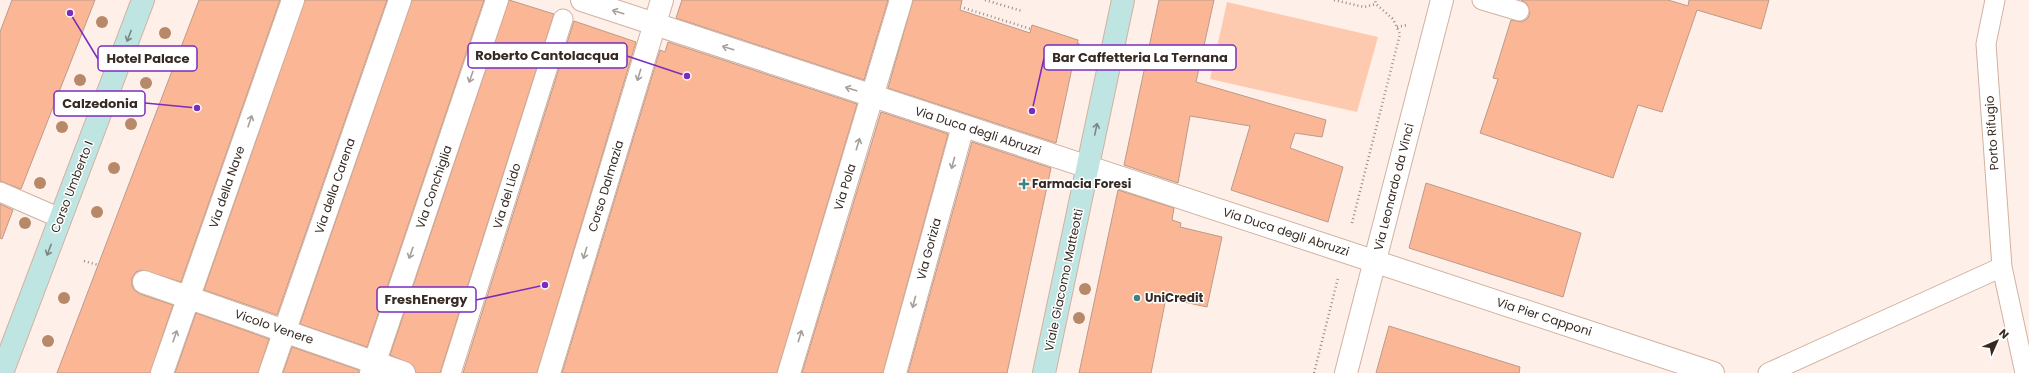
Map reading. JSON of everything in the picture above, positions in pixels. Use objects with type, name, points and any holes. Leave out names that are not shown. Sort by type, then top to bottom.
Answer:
[{"type":"street","name":"Corso Umberto I","points":[[2,373],[143,0]]},
{"type":"street","name":"Via della Nave","points":[[162,373],[292,0]]},
{"type":"street","name":"Via della Carena","points":[[270,373],[400,0]]},
{"type":"street","name":"Via Conchiglia","points":[[373,368],[497,0]]},
{"type":"street","name":"Via Duca degli Abruzzi","points":[[582,0],[1375,261]]},
{"type":"street","name":"Corso Dalmazia","points":[[549,373],[662,0]]},
{"type":"street","name":"Via Pola","points":[[789,373],[901,0]]},
{"type":"street","name":"Viale Giacomo Matteotti","points":[[1044,373],[1123,0]]},
{"type":"street","name":"Via Leonardo da Vinci","points":[[1346,373],[1442,0]]},
{"type":"street","name":"Via Gorizia","points":[[895,373],[963,126]]},
{"type":"street","name":"Via Pier Capponi","points":[[1375,261],[1713,373]]},
{"type":"street","name":"Vicolo Venere","points":[[144,282],[189,298],[286,328],[373,368],[404,373]]},
{"type":"lane","points":[[1482,0],[1519,10]]},
{"type":"lane","name":"Porto Rifugio","points":[[1996,0],[1986,44],[2002,267],[2025,373]]},
{"type":"lane","name":"Via del Lido","points":[[451,373],[563,19]]},
{"type":"lane","points":[[0,192],[60,218]]},
{"type":"lane","points":[[1768,373],[2002,267]]},
{"type":"path","points":[[986,0],[1022,11]]},
{"type":"path","points":[[1334,0],[1364,7],[1376,4]]},
{"type":"path","points":[[1314,373],[1400,34],[1393,20],[1376,4],[1375,0]]},
{"type":"path","points":[[964,8],[1031,29]]},
{"type":"path","points":[[1078,44],[1083,46]]},
{"type":"path","points":[[84,261],[98,265]]},
{"type":"shaded area","points":[[1227,2],[1378,37],[1357,112],[1210,79]]},
{"type":"building","points":[[12,0],[95,0],[21,189],[0,181],[0,32]]},
{"type":"building","points":[[199,0],[280,0],[181,282],[142,270],[136,272],[132,278],[134,290],[140,294],[173,305],[150,373],[57,373]]},
{"type":"building","points":[[305,0],[387,0],[277,315],[204,290]]},
{"type":"building","points":[[412,0],[484,0],[367,347],[300,324]]},
{"type":"building","points":[[509,0],[554,14],[440,373],[416,373],[413,365],[390,355]]},
{"type":"building","points":[[682,0],[888,0],[864,80],[676,18]]},
{"type":"building","points":[[913,0],[962,0],[960,10],[1030,33],[1032,25],[1078,40],[1056,143],[888,88]]},
{"type":"building","points":[[1159,0],[1214,0],[1196,82],[1326,120],[1322,137],[1295,133],[1290,148],[1343,167],[1328,222],[1231,190],[1250,126],[1190,116],[1178,183],[1124,165]]},
{"type":"building","points":[[1521,0],[1668,0],[1688,6],[1689,0],[1769,0],[1761,29],[1697,10],[1662,112],[1638,105],[1613,178],[1480,133],[1498,79],[1493,78],[1511,20],[1522,22],[1527,19],[1530,14],[1527,4]]},
{"type":"building","points":[[574,21],[636,42],[537,373],[463,373]]},
{"type":"building","points":[[668,42],[857,104],[777,373],[562,373],[660,50],[665,52]]},
{"type":"building","points":[[881,112],[948,134],[883,373],[802,373]]},
{"type":"building","points":[[972,142],[1051,168],[1007,373],[908,373]]},
{"type":"building","points":[[1426,183],[1581,233],[1563,297],[1409,248]]},
{"type":"building","points":[[1118,190],[1174,208],[1172,220],[1181,223],[1180,227],[1222,237],[1207,307],[1166,298],[1151,373],[1079,373]]},
{"type":"building","points":[[0,204],[13,210],[2,239],[0,238]]},
{"type":"building","points":[[196,313],[269,339],[258,373],[175,373]]},
{"type":"building","points":[[1389,326],[1520,367],[1519,373],[1376,373]]},
{"type":"building","points":[[292,347],[359,370],[359,373],[283,373]]},
{"type":"place","name":"Hotel Palace","points":[[70,13]]},
{"type":"place","name":"Roberto Cantolacqua","points":[[687,76]]},
{"type":"place","name":"Calzedonia","points":[[197,108]]},
{"type":"place","name":"Bar Caffetteria La Ternana","points":[[1032,111]]},
{"type":"place","name":"Farmacia Foresi","points":[[1024,184]]},
{"type":"place","name":"FreshEnergy","points":[[545,285]]},
{"type":"place","name":"UniCredit","points":[[1137,298]]}]
